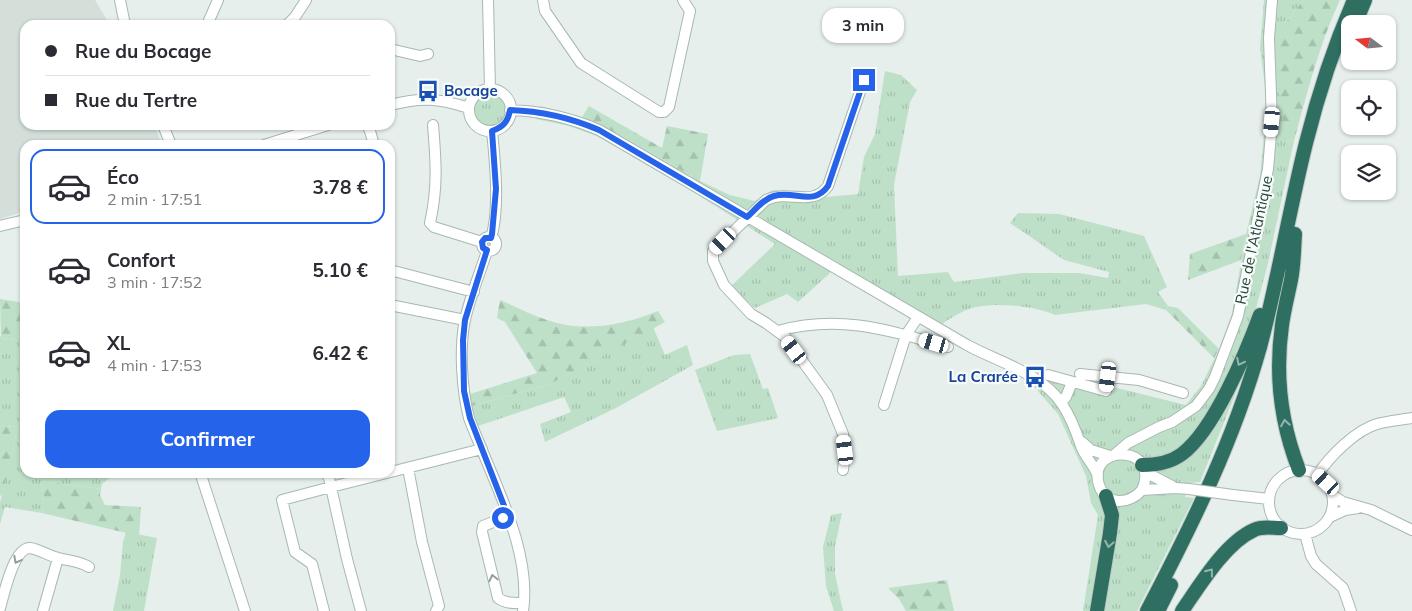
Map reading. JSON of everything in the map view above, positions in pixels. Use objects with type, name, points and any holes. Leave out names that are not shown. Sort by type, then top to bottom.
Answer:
[{"type":"highway","points":[[1147,611],[1198,512],[1238,418],[1260,346],[1315,110],[1324,79],[1354,0]]},
{"type":"highway","points":[[1359,15],[1365,0]]},
{"type":"highway","points":[[1158,611],[1208,512],[1247,419],[1272,337],[1320,125],[1341,60]]},
{"type":"highway","points":[[1141,465],[1165,462],[1183,453],[1202,434],[1218,407],[1252,336],[1260,315],[1279,238],[1289,216]]},
{"type":"highway","points":[[1295,234],[1292,278],[1282,325],[1279,376],[1286,434],[1299,470]]},
{"type":"highway","points":[[1097,611],[1112,515],[1106,496]]},
{"type":"highway","points":[[1182,611],[1220,560],[1240,540],[1254,529],[1281,528]]},
{"type":"street","points":[[120,0],[124,20]]},
{"type":"street","points":[[208,20],[218,0]]},
{"type":"street","points":[[292,20],[306,0]]},
{"type":"street","points":[[488,0],[490,89]]},
{"type":"street","points":[[543,0],[545,11],[581,63],[659,112],[664,112],[669,107],[690,11],[683,0]]},
{"type":"street","name":"Rue de l'Atlantique","points":[[1112,455],[1128,443],[1188,413],[1202,399],[1215,378],[1238,316],[1268,169],[1272,122],[1269,31],[1272,0]]},
{"type":"street","points":[[295,17],[298,20]]},
{"type":"street","points":[[395,50],[420,56],[428,54]]},
{"type":"street","points":[[843,470],[845,450],[843,434],[839,419],[822,388],[784,337],[751,314],[724,285],[713,261],[713,252],[766,200],[776,196],[813,197],[822,194],[828,186],[864,80]]},
{"type":"street","points":[[490,89],[504,95],[509,102],[510,110],[509,118],[505,124],[492,131],[484,130],[473,122],[469,108],[471,100],[476,94],[482,90],[490,89]]},
{"type":"street","points":[[395,104],[426,99],[444,100],[469,108]]},
{"type":"street","points":[[510,110],[534,112],[578,121],[599,130],[918,317],[991,358],[1030,375],[1049,389],[1061,402],[1080,439],[1091,450],[1101,454],[1128,454],[1176,488]]},
{"type":"street","points":[[433,125],[436,173],[435,198],[430,223],[434,227],[487,243]]},
{"type":"street","points":[[280,140],[312,130]]},
{"type":"street","points":[[492,131],[496,189],[495,210],[465,320],[463,340],[464,391],[470,418],[508,516],[521,560],[524,607],[503,602],[498,598],[482,532],[483,526],[508,516]]},
{"type":"street","points":[[0,226],[20,221]]},
{"type":"street","points":[[395,271],[474,292]]},
{"type":"street","points":[[395,306],[465,320]]},
{"type":"street","points":[[884,405],[906,335],[918,317]]},
{"type":"street","points":[[778,331],[792,327],[840,323],[873,327],[948,347]]},
{"type":"street","points":[[1080,374],[1139,380],[1184,393]]},
{"type":"street","points":[[1048,375],[1106,391],[1108,377]]},
{"type":"street","points":[[1061,402],[1066,397],[1072,382]]},
{"type":"street","points":[[1318,474],[1334,452],[1364,429],[1376,424],[1412,418]]},
{"type":"street","points":[[1080,439],[1081,447],[1095,468],[1099,486],[1106,496],[1121,502],[1137,496],[1145,483],[1138,447],[1141,437]]},
{"type":"street","points":[[395,471],[482,449]]},
{"type":"street","points":[[1098,476],[1102,464],[1112,455]]},
{"type":"street","points":[[408,468],[422,542],[439,606],[436,611]]},
{"type":"street","points":[[1299,470],[1318,474],[1326,482],[1332,495],[1333,506],[1330,517],[1324,525],[1315,531],[1305,534],[1288,532],[1281,528],[1271,515],[1269,499],[1270,491],[1278,479],[1291,471],[1299,470]]},
{"type":"street","points":[[202,478],[245,611]]},
{"type":"street","points":[[328,478],[361,611]]},
{"type":"street","points":[[324,611],[312,564],[295,552],[282,500],[367,478]]},
{"type":"street","points":[[1142,490],[1176,488],[1269,499]]},
{"type":"street","points":[[1332,495],[1343,502],[1371,510],[1412,530]]},
{"type":"street","points":[[1330,517],[1345,510],[1362,507]]},
{"type":"street","points":[[1305,534],[1311,556],[1316,564],[1343,588],[1351,611]]},
{"type":"street","points":[[0,608],[8,578],[16,558],[22,551],[30,548],[58,558],[82,562],[89,567]]},
{"type":"street","points":[[43,611],[58,558]]},
{"type":"shaded area","points":[[0,0],[95,0],[107,20],[20,20],[20,130],[156,130],[160,140],[20,140],[20,213],[0,219]]},
{"type":"green space","points":[[1264,0],[1303,0],[1283,26],[1285,140],[1294,141],[1268,263],[1253,320],[1234,362],[1241,380],[1200,482],[1189,483],[1185,497],[1194,498],[1137,611],[1083,611],[1098,515],[1091,503],[1086,476],[1058,414],[1030,382],[1040,369],[1186,405],[1201,386],[1219,349],[1232,313],[1246,234],[1260,176],[1267,102],[1260,48]]},
{"type":"green space","points":[[1303,0],[1340,0],[1320,52],[1294,141],[1285,140],[1275,49],[1283,26]]},
{"type":"green space","points":[[885,71],[901,75],[917,90],[910,102],[894,185],[898,276],[948,272],[954,282],[1023,273],[1079,273],[1108,278],[1109,272],[1064,260],[1010,223],[1018,213],[1059,214],[1144,236],[1167,287],[1158,292],[1168,306],[1166,310],[1146,304],[1055,315],[1035,309],[998,305],[975,307],[966,310],[942,324],[835,262],[829,274],[798,302],[787,294],[755,308],[730,287],[775,244],[695,193],[599,137],[569,126],[536,119],[540,106],[582,117],[622,136],[700,181],[730,195],[755,201],[773,190],[808,193],[821,189],[827,197],[858,194],[864,157],[875,134]]},
{"type":"green space","points":[[490,94],[501,99],[506,110],[501,121],[490,126],[479,121],[474,110],[479,99]]},
{"type":"green space","points":[[589,106],[662,148],[667,126],[708,134],[700,181],[622,136],[582,117]]},
{"type":"green space","points":[[1246,234],[1241,260],[1188,280],[1190,254]]},
{"type":"green space","points":[[0,299],[20,302],[20,340],[1,338]]},
{"type":"green space","points":[[500,300],[541,318],[575,326],[603,326],[631,320],[658,311],[665,322],[550,384],[472,406],[470,394],[537,373],[505,322],[497,318]]},
{"type":"green space","points":[[1168,306],[1178,308],[1219,349],[1214,358],[1166,310]]},
{"type":"green space","points":[[653,327],[665,355],[687,345],[693,365],[616,408],[545,442],[540,424],[571,412],[564,397],[478,426],[472,406],[550,384]]},
{"type":"green space","points":[[0,335],[1,338],[20,340],[20,478],[110,478],[102,484],[101,489],[41,481],[44,499],[42,513],[5,507],[0,524],[0,503],[18,426],[0,427]]},
{"type":"green space","points":[[750,354],[763,389],[768,388],[778,418],[717,431],[695,370],[734,355]]},
{"type":"green space","points":[[18,426],[2,496],[0,495],[0,427]]},
{"type":"green space","points":[[41,481],[101,489],[100,495],[105,505],[141,507],[139,536],[42,513],[44,499]]},
{"type":"green space","points":[[842,513],[835,546],[835,574],[843,611],[834,611],[826,586],[823,547],[831,515]]},
{"type":"green space","points":[[126,532],[157,538],[144,611],[113,611]]},
{"type":"green space","points":[[947,580],[954,611],[906,611],[899,599],[888,588]]},
{"type":"place","name":"Bocage","points":[[428,91]]},
{"type":"place","name":"La Crarée","points":[[1035,377]]},
{"type":"route","points":[[503,518],[508,516],[470,418],[464,391],[463,358],[465,320],[487,250],[483,248],[482,242],[485,238],[491,238],[492,234],[496,189],[492,131],[505,124],[509,118],[510,110],[534,112],[578,121],[599,130],[747,217],[766,200],[776,196],[813,197],[822,194],[828,186],[864,80]]}]
